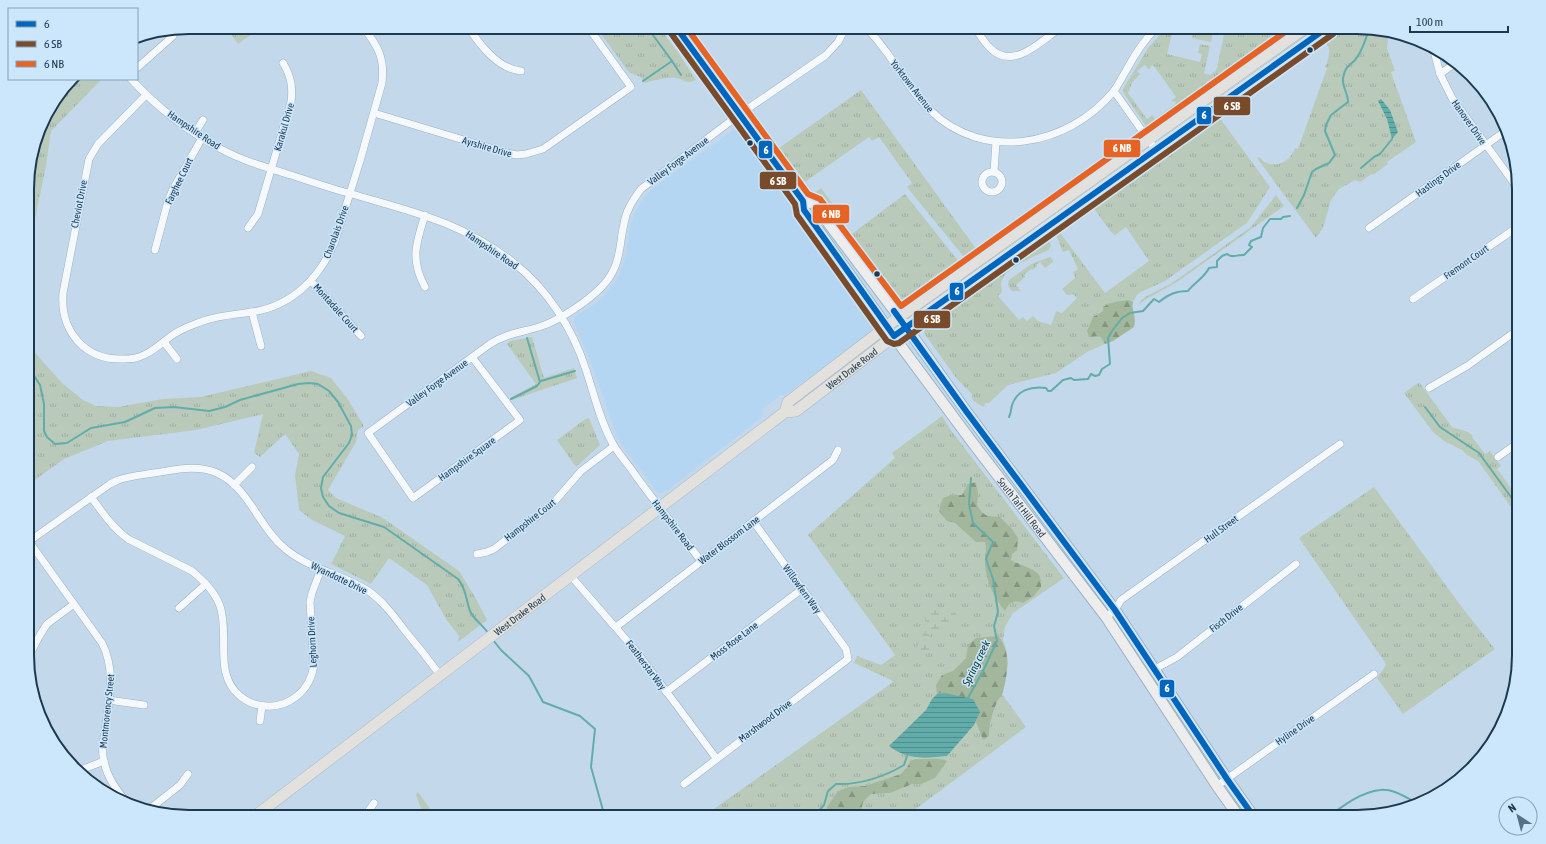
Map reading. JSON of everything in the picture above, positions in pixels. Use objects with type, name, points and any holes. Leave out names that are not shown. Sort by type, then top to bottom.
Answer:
[{"type":"main road","name":"South Taft Hill Road","points":[[681,34],[803,201],[804,210],[886,326],[972,442],[1106,617],[1234,810]]},
{"type":"main road","name":"West Drake Road","points":[[785,412],[788,402],[886,326],[1296,34]]},
{"type":"main road","name":"West Drake Road","points":[[263,810],[785,412],[796,411],[906,327],[1318,34]]},
{"type":"main road","name":"South Taft Hill Road","points":[[803,201],[814,204],[1115,610],[1249,810]]},
{"type":"street","name":"Charolais Drive","points":[[72,334],[82,345],[99,355],[118,359],[137,358],[150,353],[184,329],[209,319],[267,309],[295,295],[311,281],[321,268],[330,252],[374,114],[382,83],[383,64],[376,44],[368,34]]},
{"type":"street","points":[[473,34],[494,58],[513,70],[521,71]]},
{"type":"street","name":"Ayrshire Drive","points":[[374,114],[507,153],[517,155],[535,152],[551,144],[631,87],[593,34]]},
{"type":"street","name":"Valley Forge Avenue","points":[[368,433],[498,338],[507,334],[546,324],[562,316],[596,293],[609,279],[617,262],[627,213],[633,200],[641,189],[740,114],[826,55],[838,42],[842,34]]},
{"type":"street","name":"Yorktown Avenue","points":[[872,34],[920,99],[939,118],[955,129],[971,136],[996,142],[1026,142],[1050,136],[1066,130],[1094,111],[1114,92],[1139,50],[1152,34]]},
{"type":"street","points":[[980,34],[989,47],[1005,56],[1018,56],[1025,53],[1052,34]]},
{"type":"street","points":[[138,67],[173,36]]},
{"type":"street","name":"Hanover Drive","points":[[1435,56],[1440,74],[1452,98],[1512,180]]},
{"type":"street","name":"Karakul Drive","points":[[248,228],[258,214],[291,102],[292,94],[290,78],[283,63]]},
{"type":"street","points":[[1440,74],[1451,66]]},
{"type":"street","name":"Hampshire Road","points":[[132,80],[163,110],[202,138],[223,150],[254,164],[349,194],[425,215],[465,231],[510,260],[536,284],[562,316],[579,350],[601,414],[614,446],[659,508],[701,561]]},
{"type":"street","points":[[1114,92],[1155,149]]},
{"type":"street","name":"Cheviot Drive","points":[[72,334],[63,313],[63,293],[89,159],[98,144],[146,95]]},
{"type":"street","points":[[195,133],[203,120]]},
{"type":"street","name":"Hastings Drive","points":[[1369,228],[1502,134]]},
{"type":"street","name":"Farghee Court","points":[[155,250],[170,195],[202,138]]},
{"type":"street","points":[[994,172],[996,142]]},
{"type":"street","points":[[425,215],[417,240],[415,260],[419,277],[425,287]]},
{"type":"street","name":"Fremont Court","points":[[1413,299],[1512,231]]},
{"type":"street","name":"Montadale Court","points":[[311,281],[361,336]]},
{"type":"street","points":[[252,312],[261,346]]},
{"type":"street","points":[[1429,388],[1467,366],[1512,334]]},
{"type":"street","points":[[164,342],[177,359]]},
{"type":"street","name":"Hampshire Square","points":[[368,433],[413,498],[520,420],[472,357]]},
{"type":"street","name":"Hull Street","points":[[1106,617],[1115,610],[1121,600],[1340,444]]},
{"type":"street","name":"Hampshire Court","points":[[477,554],[494,549],[546,509],[555,501],[581,471],[614,446]]},
{"type":"street","points":[[1498,457],[1512,447]]},
{"type":"street","name":"Water Blossom Lane","points":[[616,627],[833,460],[838,450]]},
{"type":"street","points":[[234,485],[252,467]]},
{"type":"street","name":"Wyandotte Drive","points":[[34,537],[110,484],[125,478],[191,468],[218,474],[234,485],[270,533],[282,546],[300,559],[358,585],[378,598],[440,675]]},
{"type":"street","name":"Leghorn Drive","points":[[91,497],[112,526],[120,533],[128,539],[192,571],[215,595],[221,608],[224,627],[225,673],[230,684],[238,694],[251,703],[262,706],[278,706],[289,702],[299,694],[310,681],[314,665],[310,602],[321,568]]},
{"type":"street","name":"Willowfern Way","points":[[753,521],[846,649],[848,659]]},
{"type":"street","name":"Montmorency Street","points":[[34,548],[102,643],[108,654],[111,674],[103,745],[104,762],[108,775],[119,793]]},
{"type":"street","name":"Fisch Drive","points":[[1155,669],[1177,657],[1296,564]]},
{"type":"street","name":"Featherstar Way","points":[[570,575],[599,610],[616,627],[716,758]]},
{"type":"street","points":[[179,608],[206,584]]},
{"type":"street","name":"Moss Rose Lane","points":[[666,692],[802,589]]},
{"type":"street","points":[[34,646],[47,624],[74,604]]},
{"type":"street","name":"Marshwood Drive","points":[[684,784],[716,758],[848,659]]},
{"type":"street","name":"Hyline Drive","points":[[1217,786],[1374,674]]},
{"type":"street","points":[[108,700],[144,705]]},
{"type":"street","points":[[260,721],[262,706]]},
{"type":"street","points":[[84,769],[104,762]]},
{"type":"street","points":[[153,806],[180,785],[188,774]]},
{"type":"street","points":[[369,810],[374,803]]},
{"type":"shaded area","points":[[1381,99],[1390,110],[1398,132],[1392,139],[1387,119],[1378,101]]},
{"type":"shaded area","points":[[735,129],[741,131],[809,224],[837,265],[845,284],[874,326],[870,333],[784,396],[781,395],[762,409],[763,414],[761,418],[668,490],[658,493],[626,451],[616,434],[593,368],[574,322],[575,316],[595,304],[603,297],[619,276],[626,254],[630,226],[636,210],[645,196],[657,185]]},
{"type":"shaded area","points":[[944,693],[973,699],[980,712],[974,725],[947,756],[909,756],[896,751],[889,746],[926,710],[932,699],[937,694]]},
{"type":"green space","points":[[231,34],[252,34],[238,44]]},
{"type":"green space","points":[[601,34],[664,34],[696,80],[687,82],[671,78],[644,83],[641,77],[628,71]]},
{"type":"green space","points":[[1161,34],[1172,34],[1167,54],[1200,62],[1202,54],[1198,53],[1200,44],[1210,46],[1204,73],[1210,75],[1215,72],[1217,68],[1224,34],[1279,34],[1149,127],[1146,126],[1123,92],[1123,89],[1149,47]],"holes":[[[1145,65],[1149,70],[1152,65],[1176,97],[1171,101],[1176,102],[1155,119],[1152,115],[1147,119],[1128,93],[1132,83],[1140,74],[1137,71]]]},
{"type":"green space","points":[[1193,34],[1213,34],[1211,42],[1192,38]]},
{"type":"green space","points":[[1334,34],[1367,34],[1388,37],[1387,48],[1395,71],[1391,72],[1416,142],[1387,162],[1388,164],[1373,175],[1372,174],[1360,182],[1355,180],[1339,189],[1331,200],[1323,228],[1316,238],[1257,158],[1259,157],[1269,164],[1279,164],[1289,158],[1295,148],[1298,149],[1327,68],[1325,67],[1329,57],[1329,47],[1325,41]]},
{"type":"green space","points":[[78,80],[101,80],[51,131],[46,166],[34,223],[35,169],[42,139],[50,121],[60,103]]},
{"type":"green space","points":[[861,90],[977,250],[965,258],[907,187],[912,183],[879,137],[872,141],[869,137],[805,182],[779,148]]},
{"type":"green space","points":[[1219,117],[1270,187],[1247,223],[1165,281],[1141,292],[1137,295],[1133,302],[1118,304],[1093,317],[1089,337],[1100,336],[1105,344],[1087,352],[1056,373],[1008,385],[983,407],[974,402],[972,394],[957,379],[924,333],[925,324],[1046,239],[1051,245],[1049,250],[1023,262],[1005,275],[1001,284],[1002,292],[998,296],[1019,320],[1023,317],[1027,321],[1033,316],[1038,321],[1051,325],[1056,311],[1062,313],[1077,298],[1073,294],[1067,295],[1062,289],[1075,278],[1073,272],[1078,269],[1069,250],[1063,252],[1055,232],[1058,230],[1105,293],[1149,261],[1126,227],[1115,235],[1092,206]]},
{"type":"green space","points":[[821,188],[845,220],[840,224],[849,236],[905,194],[959,262],[941,272],[902,300],[897,300],[890,294],[814,193]]},
{"type":"green space","points":[[1276,195],[1284,206],[1177,282],[1139,304],[1145,297],[1172,283],[1251,227]]},
{"type":"green space","points":[[1050,257],[1053,262],[1045,268],[1040,262],[1033,270],[1031,269],[1024,275],[1025,277],[1016,285],[1021,291],[1012,291],[1010,289],[1008,285],[1009,280],[1031,264]]},
{"type":"green space","points":[[1128,300],[1133,302],[1135,320],[1134,327],[1113,341],[1105,344],[1100,336],[1089,337],[1087,331],[1093,317],[1103,311],[1103,307],[1118,301]]},
{"type":"green space","points":[[532,337],[544,378],[574,368],[577,378],[512,400],[510,398],[536,384],[507,344],[510,341]]},
{"type":"green space","points":[[34,352],[62,383],[83,400],[96,406],[118,407],[163,399],[201,397],[311,371],[331,378],[347,398],[364,426],[358,430],[356,442],[328,490],[336,498],[383,518],[459,571],[487,620],[458,642],[459,636],[446,619],[427,585],[389,558],[371,584],[331,564],[345,536],[312,520],[299,510],[295,475],[299,454],[285,434],[260,457],[254,453],[263,414],[196,430],[108,441],[64,459],[34,481]]},
{"type":"green space","points":[[1419,382],[1452,427],[1468,432],[1473,436],[1472,437],[1485,454],[1490,451],[1501,466],[1497,469],[1512,489],[1512,508],[1478,461],[1467,455],[1462,450],[1444,441],[1433,432],[1404,393]]},
{"type":"green space","points":[[942,416],[950,429],[1064,578],[1013,613],[1005,627],[1003,640],[1007,652],[1008,664],[1002,694],[1026,727],[914,810],[712,810],[893,682],[854,663],[857,656],[881,665],[895,655],[808,535],[895,458],[892,453]]},
{"type":"green space","points":[[589,418],[600,445],[576,467],[557,440]]},
{"type":"green space","points":[[976,482],[978,494],[977,505],[979,509],[986,515],[1000,517],[1012,529],[1018,538],[1017,550],[1012,554],[1011,560],[1027,567],[1038,574],[1040,578],[1041,587],[1034,596],[1023,603],[1016,601],[1009,604],[1005,611],[994,595],[987,577],[985,564],[985,542],[976,542],[955,523],[947,521],[939,511],[943,498],[952,495],[962,495],[968,484]]},
{"type":"green space","points":[[1374,487],[1464,610],[1495,649],[1403,714],[1377,678],[1386,665],[1384,661],[1299,538]]},
{"type":"green space","points":[[934,606],[953,610],[957,616],[957,621],[949,628],[937,629],[933,631],[928,639],[933,647],[925,654],[920,653],[917,649],[919,640],[925,632],[926,623],[924,616],[926,610]]},
{"type":"green space","points":[[998,636],[1007,655],[1006,677],[1002,693],[992,715],[989,736],[983,740],[976,722],[979,712],[944,693],[937,694],[936,685],[942,675],[953,671],[966,658],[968,645],[976,638]]},
{"type":"green space","points":[[916,759],[936,759],[947,761],[935,778],[921,784],[912,784],[890,793],[871,794],[863,802],[861,810],[827,810],[827,807],[838,791],[849,787],[865,786],[901,774],[908,766],[910,761]]},
{"type":"green space","points":[[418,792],[431,810],[421,810],[416,795]]},
{"type":"waterway","points":[[652,34],[672,61]]},
{"type":"waterway","name":"Spring creek","points":[[1297,208],[1304,195],[1312,172],[1329,163],[1335,155],[1325,131],[1326,125],[1331,115],[1348,102],[1343,84],[1344,74],[1347,68],[1360,53],[1367,34]]},
{"type":"waterway","points":[[643,81],[672,61],[681,75]]},
{"type":"waterway","points":[[1361,168],[1380,154],[1392,139]]},
{"type":"waterway","name":"Spring creek","points":[[1009,417],[1014,400],[1025,390],[1046,388],[1048,391],[1051,391],[1063,380],[1071,378],[1074,380],[1088,379],[1091,374],[1095,376],[1099,375],[1102,369],[1110,364],[1108,338],[1122,318],[1130,313],[1143,311],[1154,299],[1159,302],[1173,294],[1188,291],[1209,268],[1217,267],[1217,261],[1222,256],[1227,254],[1233,256],[1244,255],[1252,247],[1249,245],[1251,241],[1261,237],[1263,228],[1270,219],[1281,219],[1283,217],[1290,216]]},
{"type":"waterway","points":[[511,399],[537,386],[540,382],[527,338]]},
{"type":"waterway","points":[[541,381],[575,371]]},
{"type":"waterway","points":[[34,376],[40,385],[44,404],[44,431],[47,437],[55,444],[67,443],[91,428],[125,422],[155,408],[174,407],[209,411],[225,407],[240,400],[298,384],[318,384],[329,391],[338,402],[351,426],[352,435],[349,443],[323,477],[321,488],[323,497],[329,506],[339,513],[384,527],[458,579],[464,590],[470,611],[488,633]]},
{"type":"waterway","points":[[1425,407],[1440,427],[1479,453],[1512,498]]},
{"type":"waterway","name":"Spring creek","points":[[968,698],[997,641],[994,626],[998,612],[993,579],[986,559],[993,542],[973,523],[969,504],[971,478]]},
{"type":"waterway","points":[[493,640],[501,650],[529,676],[543,702],[580,716],[595,729],[591,767],[603,810]]},
{"type":"waterway","name":"Spring creek","points":[[820,810],[824,805],[828,791],[836,784],[862,782],[880,777],[904,765],[907,756]]},
{"type":"waterway","points":[[1338,810],[1359,797],[1373,791],[1380,790],[1389,790],[1412,800]]},
{"type":"transit line","points":[[671,34],[795,204],[797,215],[887,341],[894,344],[899,343],[1333,34]]},
{"type":"transit line","name":"6","points":[[681,34],[803,201],[804,210],[894,336],[1318,34]]},
{"type":"transit line","points":[[691,34],[808,194],[820,199],[901,306],[1282,34]]},
{"type":"transit line","name":"6","points":[[894,311],[966,411],[1115,610],[1249,810]]}]
